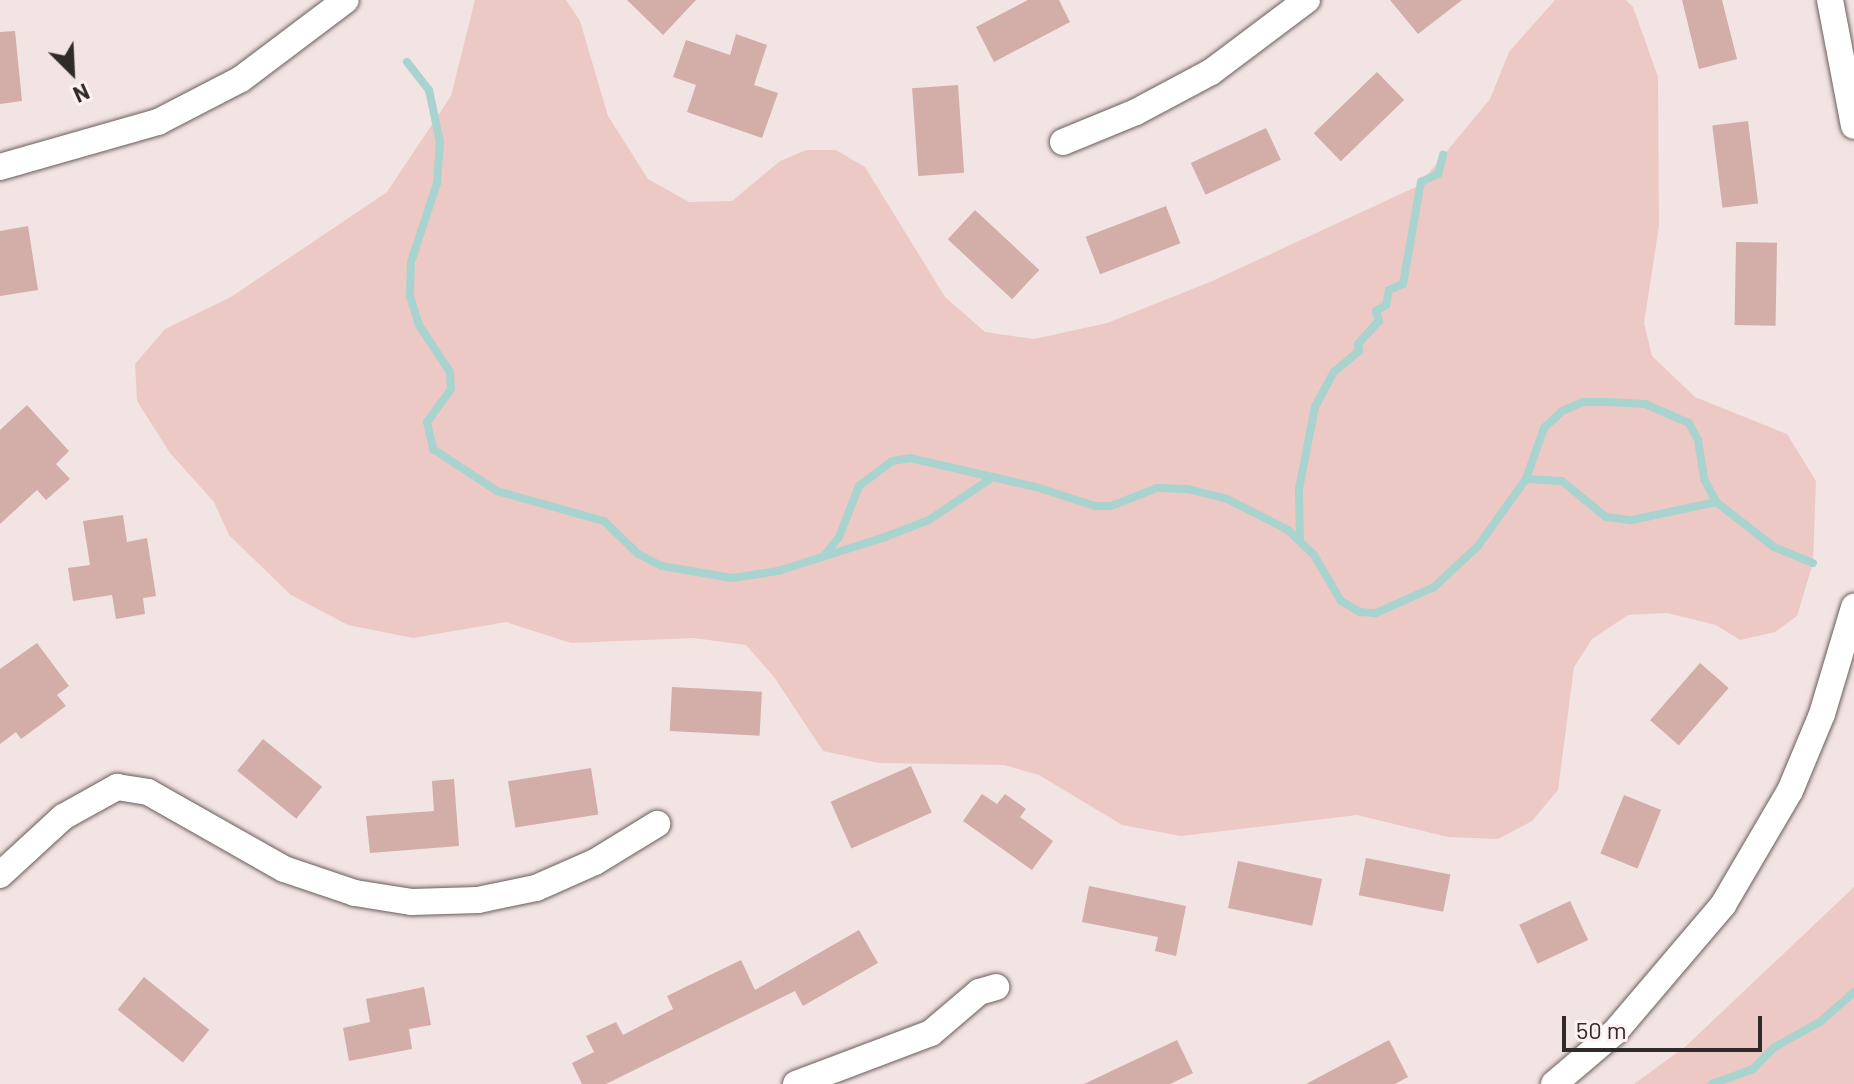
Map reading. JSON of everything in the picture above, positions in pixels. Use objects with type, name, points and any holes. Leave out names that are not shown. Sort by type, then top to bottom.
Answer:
[{"type":"street","points":[[0,167],[158,122],[241,79],[346,0]]},
{"type":"street","points":[[1063,142],[1136,112],[1211,72],[1307,0]]},
{"type":"street","points":[[1830,0],[1854,126]]},
{"type":"street","points":[[1554,1084],[1615,1032],[1723,905],[1790,791],[1822,714],[1854,607]]},
{"type":"street","points":[[0,875],[63,817],[117,787],[148,792],[284,869],[355,893],[412,902],[478,900],[536,888],[595,862],[657,824]]},
{"type":"street","points":[[796,1084],[931,1033],[979,992],[996,987]]},
{"type":"shaded area","points":[[475,0],[566,0],[580,21],[608,116],[648,179],[689,202],[732,201],[780,161],[806,150],[836,150],[865,167],[945,297],[985,332],[1034,339],[1107,323],[1210,282],[1418,186],[1490,99],[1509,52],[1555,0],[1626,0],[1633,7],[1658,77],[1659,226],[1644,323],[1652,356],[1695,397],[1787,434],[1816,481],[1813,563],[1797,616],[1775,632],[1740,640],[1716,625],[1667,613],[1628,615],[1592,639],[1574,667],[1558,790],[1532,821],[1498,839],[1448,837],[1357,815],[1181,836],[1122,825],[1039,775],[1004,765],[879,763],[823,751],[774,677],[746,645],[694,638],[571,643],[506,622],[413,638],[348,625],[291,595],[229,535],[214,502],[170,453],[137,401],[135,364],[165,329],[231,297],[387,192],[451,96]]},
{"type":"shaded area","points":[[1854,887],[1854,1084],[1634,1084],[1686,1046]]},
{"type":"building","points":[[627,0],[696,0],[663,35]]},
{"type":"building","points":[[1028,0],[1059,0],[1070,22],[994,62],[976,27]]},
{"type":"building","points":[[1390,0],[1462,0],[1418,34]]},
{"type":"building","points":[[1682,0],[1722,0],[1737,59],[1699,69]]},
{"type":"building","points":[[15,31],[22,101],[0,104],[0,32]]},
{"type":"building","points":[[736,34],[767,45],[754,85],[778,93],[762,138],[687,112],[696,85],[673,77],[686,40],[730,55]]},
{"type":"building","points":[[1377,72],[1404,100],[1341,161],[1314,133]]},
{"type":"building","points":[[958,85],[964,173],[918,176],[912,88]]},
{"type":"building","points":[[1748,121],[1758,203],[1722,208],[1712,125]]},
{"type":"building","points":[[1266,128],[1281,160],[1206,195],[1191,163]]},
{"type":"building","points":[[1166,206],[1180,243],[1100,274],[1086,237]]},
{"type":"building","points":[[975,210],[1039,270],[1012,299],[948,239]]},
{"type":"building","points":[[28,226],[38,290],[0,296],[0,231]]},
{"type":"building","points":[[1736,242],[1777,243],[1776,326],[1735,325]]},
{"type":"building","points":[[27,405],[69,451],[56,464],[70,479],[46,500],[37,490],[0,524],[0,430]]},
{"type":"building","points":[[123,515],[127,542],[147,538],[156,596],[143,598],[145,614],[116,619],[112,595],[73,601],[68,568],[90,565],[83,521]]},
{"type":"building","points":[[37,643],[69,686],[57,695],[66,706],[21,739],[16,732],[0,744],[0,669]]},
{"type":"building","points":[[1700,663],[1729,688],[1679,745],[1650,720]]},
{"type":"building","points":[[672,687],[762,692],[760,736],[670,731]]},
{"type":"building","points":[[263,739],[322,787],[296,819],[237,771]]},
{"type":"building","points":[[911,766],[932,813],[851,848],[831,802]]},
{"type":"building","points":[[591,768],[598,814],[515,828],[508,781]]},
{"type":"building","points":[[454,779],[459,846],[370,853],[366,816],[434,811],[432,781]]},
{"type":"building","points":[[982,794],[997,804],[1005,794],[1026,809],[1020,817],[1053,841],[1032,870],[963,821]]},
{"type":"building","points":[[1624,795],[1661,810],[1637,868],[1600,853]]},
{"type":"building","points":[[1366,858],[1450,874],[1443,912],[1359,895]]},
{"type":"building","points":[[1238,861],[1322,879],[1312,926],[1228,908]]},
{"type":"building","points":[[1089,886],[1186,906],[1176,956],[1155,951],[1158,937],[1082,922]]},
{"type":"building","points":[[1570,901],[1588,940],[1537,964],[1519,925]]},
{"type":"building","points":[[859,930],[878,963],[803,1006],[795,991],[606,1084],[582,1084],[572,1063],[594,1052],[586,1036],[616,1022],[623,1035],[673,1009],[667,996],[741,960],[755,990]]},
{"type":"building","points":[[144,977],[209,1030],[183,1063],[118,1010]]},
{"type":"building","points":[[424,987],[431,1025],[409,1029],[412,1049],[349,1061],[343,1028],[370,1022],[366,999]]},
{"type":"building","points":[[1177,1040],[1193,1073],[1170,1084],[1084,1084]]},
{"type":"building","points":[[1389,1040],[1408,1077],[1395,1084],[1306,1084]]},
{"type":"waterway","points":[[407,62],[429,90],[440,142],[437,183],[411,262],[410,296],[419,325],[450,372],[451,389],[427,422],[433,449],[497,491],[604,521],[638,554],[662,566],[732,578],[778,571],[929,520],[993,477]]},
{"type":"waterway","points":[[1300,542],[1299,489],[1315,407],[1334,372],[1359,351],[1358,344],[1379,321],[1376,311],[1386,305],[1389,290],[1403,284],[1421,182],[1438,174],[1443,155]]},
{"type":"waterway","points":[[824,556],[839,537],[859,486],[892,461],[910,458],[1036,487],[1095,506],[1111,506],[1157,488],[1188,489],[1227,499],[1288,530],[1314,555],[1341,601],[1360,612],[1376,613],[1434,587],[1478,546],[1526,479],[1544,428],[1562,411],[1583,402],[1608,402],[1645,404],[1689,423],[1698,440],[1704,479],[1716,502],[1774,547],[1813,563]]},
{"type":"waterway","points":[[1526,479],[1562,481],[1606,517],[1632,520],[1716,502]]},
{"type":"waterway","points":[[1712,1084],[1753,1069],[1773,1048],[1820,1022],[1854,992]]}]
